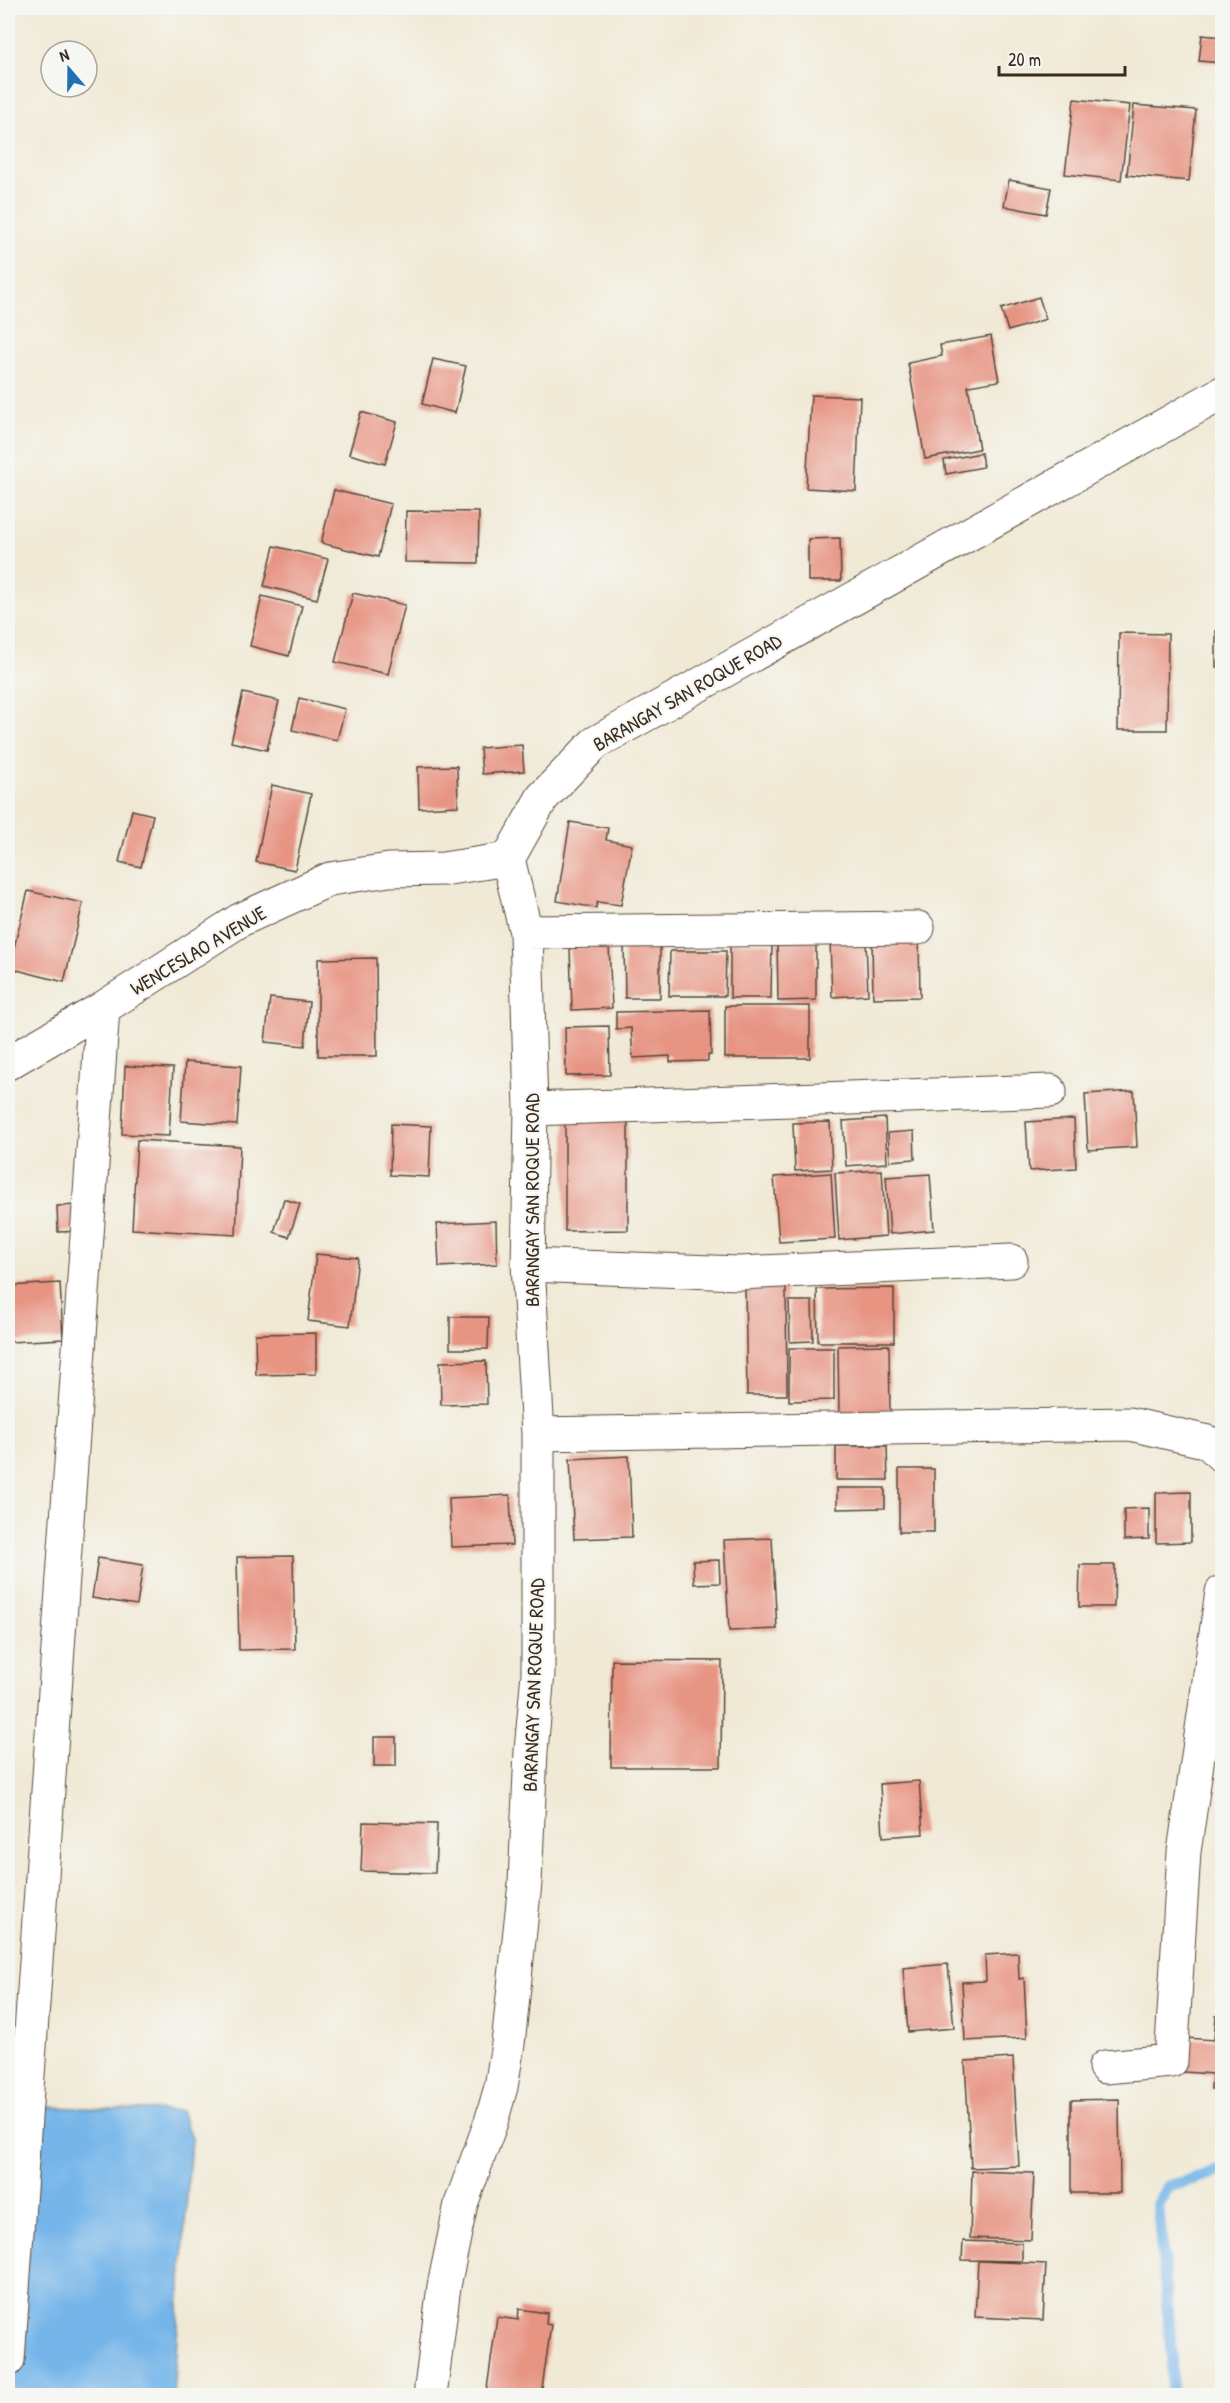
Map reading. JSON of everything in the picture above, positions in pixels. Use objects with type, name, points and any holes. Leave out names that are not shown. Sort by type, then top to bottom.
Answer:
[{"type":"street","name":"BARANGAY SAN ROQUE ROAD","points":[[430,2396],[444,2286],[460,2204],[491,2122],[501,2087],[508,2043],[525,1882],[531,1751],[538,1673],[538,1434],[528,1265],[531,1109],[526,932],[508,859],[542,798],[595,742],[1222,393]]},
{"type":"street","name":"WENCESLAO AVENUE","points":[[8,1063],[103,1008],[240,920],[330,879],[389,870],[443,869],[508,859]]},
{"type":"street","points":[[526,932],[918,928]]},
{"type":"street","points":[[8,2360],[103,1008]]},
{"type":"street","points":[[531,1109],[1050,1090]]},
{"type":"street","points":[[528,1265],[739,1273],[1011,1261]]},
{"type":"street","points":[[538,1434],[1130,1424],[1208,1442],[1222,1456]]},
{"type":"street","points":[[1105,2067],[1171,2061],[1184,1852],[1222,1592]]},
{"type":"water","points":[[46,2107],[181,2111],[191,2138],[173,2395],[13,2396],[30,2121]]},
{"type":"building","points":[[1202,35],[1222,37],[1222,63],[1199,61]]},
{"type":"building","points":[[1074,99],[1130,105],[1121,180],[1065,174]]},
{"type":"building","points":[[1134,105],[1196,110],[1189,181],[1127,175]]},
{"type":"building","points":[[1009,180],[1051,188],[1046,214],[1004,206]]},
{"type":"building","points":[[1039,297],[1046,319],[1008,331],[1001,309]]},
{"type":"building","points":[[991,336],[999,381],[968,386],[979,449],[925,459],[908,363],[942,356],[940,345]]},
{"type":"building","points":[[433,359],[466,366],[455,413],[422,404]]},
{"type":"building","points":[[811,395],[860,397],[856,491],[806,488]]},
{"type":"building","points":[[361,412],[397,422],[385,464],[349,454]]},
{"type":"building","points":[[981,453],[983,467],[946,474],[944,460]]},
{"type":"building","points":[[334,490],[391,504],[378,557],[321,543]]},
{"type":"building","points":[[406,511],[479,512],[478,563],[405,562]]},
{"type":"building","points":[[840,538],[841,581],[808,581],[808,539]]},
{"type":"building","points":[[274,546],[328,559],[317,599],[264,586]]},
{"type":"building","points":[[353,593],[405,605],[388,674],[335,662]]},
{"type":"building","points":[[262,596],[302,606],[289,656],[250,646]]},
{"type":"building","points":[[1216,631],[1222,631],[1222,667],[1216,667]]},
{"type":"building","points":[[1119,633],[1168,634],[1167,730],[1118,730]]},
{"type":"building","points":[[243,693],[279,701],[267,750],[231,742]]},
{"type":"building","points":[[299,698],[345,709],[337,740],[292,730]]},
{"type":"building","points":[[522,745],[524,771],[482,774],[480,748]]},
{"type":"building","points":[[457,766],[458,806],[419,808],[418,767]]},
{"type":"building","points":[[272,785],[311,794],[295,870],[256,862]]},
{"type":"building","points":[[132,810],[153,815],[141,867],[119,862]]},
{"type":"building","points":[[570,822],[608,828],[606,840],[632,845],[621,905],[597,902],[596,908],[557,901]]},
{"type":"building","points":[[28,891],[83,903],[64,982],[9,968]]},
{"type":"building","points":[[919,938],[920,997],[873,998],[872,940]]},
{"type":"building","points":[[777,939],[816,939],[816,1000],[778,1001]]},
{"type":"building","points":[[866,939],[868,995],[832,997],[830,941]]},
{"type":"building","points":[[660,942],[660,998],[625,998],[624,943]]},
{"type":"building","points":[[730,942],[772,943],[771,998],[730,998]]},
{"type":"building","points":[[609,946],[612,1008],[572,1010],[570,948]]},
{"type":"building","points":[[670,951],[726,951],[725,996],[669,996]]},
{"type":"building","points":[[376,958],[377,1056],[318,1056],[318,959]]},
{"type":"building","points":[[270,998],[309,1002],[305,1046],[265,1042]]},
{"type":"building","points":[[725,1006],[810,1006],[810,1058],[725,1058]]},
{"type":"building","points":[[710,1010],[711,1055],[708,1055],[708,1061],[670,1062],[670,1056],[633,1058],[631,1028],[616,1029],[616,1012]]},
{"type":"building","points":[[609,1026],[610,1075],[566,1076],[565,1027]]},
{"type":"building","points":[[185,1062],[241,1066],[237,1125],[181,1121]]},
{"type":"building","points":[[125,1066],[173,1068],[169,1136],[122,1134]]},
{"type":"building","points":[[1134,1091],[1137,1147],[1088,1150],[1085,1094]]},
{"type":"building","points":[[628,1118],[628,1230],[565,1231],[565,1119]]},
{"type":"building","points":[[885,1118],[887,1163],[846,1166],[843,1121]]},
{"type":"building","points":[[1074,1119],[1076,1168],[1029,1171],[1026,1122]]},
{"type":"building","points":[[830,1122],[832,1169],[795,1171],[793,1123]]},
{"type":"building","points":[[391,1124],[431,1126],[429,1177],[390,1175]]},
{"type":"building","points":[[914,1131],[915,1159],[890,1161],[888,1133]]},
{"type":"building","points":[[137,1140],[240,1146],[236,1235],[132,1229]]},
{"type":"building","points":[[882,1170],[886,1236],[839,1240],[835,1173]]},
{"type":"building","points":[[831,1173],[835,1239],[779,1242],[774,1177]]},
{"type":"building","points":[[930,1174],[934,1230],[890,1234],[886,1177]]},
{"type":"building","points":[[284,1199],[300,1204],[289,1237],[274,1232]]},
{"type":"building","points":[[80,1205],[81,1231],[58,1232],[57,1206]]},
{"type":"building","points":[[496,1221],[497,1264],[439,1267],[437,1224]]},
{"type":"building","points":[[316,1254],[358,1258],[350,1326],[308,1321]]},
{"type":"building","points":[[60,1283],[63,1339],[10,1342],[8,1286]]},
{"type":"building","points":[[786,1287],[787,1395],[747,1395],[745,1288]]},
{"type":"building","points":[[894,1288],[894,1342],[818,1342],[817,1289]]},
{"type":"building","points":[[789,1301],[812,1301],[813,1341],[790,1342]]},
{"type":"building","points":[[450,1317],[489,1317],[488,1349],[450,1349]]},
{"type":"building","points":[[316,1333],[316,1374],[256,1375],[255,1334]]},
{"type":"building","points":[[889,1345],[890,1412],[839,1414],[838,1346]]},
{"type":"building","points":[[789,1348],[834,1348],[834,1400],[789,1401]]},
{"type":"building","points":[[486,1361],[487,1404],[441,1405],[440,1362]]},
{"type":"building","points":[[836,1446],[887,1446],[888,1480],[836,1480]]},
{"type":"building","points":[[629,1456],[632,1537],[574,1539],[570,1459]]},
{"type":"building","points":[[899,1469],[934,1469],[934,1532],[899,1532]]},
{"type":"building","points":[[837,1488],[885,1488],[885,1508],[837,1509]]},
{"type":"building","points":[[1191,1492],[1191,1542],[1156,1543],[1156,1493]]},
{"type":"building","points":[[510,1495],[512,1545],[451,1547],[449,1498]]},
{"type":"building","points":[[1149,1508],[1149,1539],[1124,1540],[1124,1509]]},
{"type":"building","points":[[772,1538],[777,1629],[729,1631],[724,1540]]},
{"type":"building","points":[[293,1556],[295,1649],[239,1650],[237,1557]]},
{"type":"building","points":[[98,1558],[143,1565],[137,1605],[92,1598]]},
{"type":"building","points":[[719,1560],[720,1583],[694,1584],[693,1561]]},
{"type":"building","points":[[1080,1565],[1115,1565],[1114,1607],[1079,1607]]},
{"type":"building","points":[[612,1660],[722,1661],[721,1767],[611,1767]]},
{"type":"building","points":[[374,1737],[396,1737],[396,1766],[374,1766]]},
{"type":"building","points":[[919,1781],[923,1834],[883,1837],[880,1784]]},
{"type":"building","points":[[363,1822],[437,1824],[435,1873],[361,1871]]},
{"type":"building","points":[[1018,1953],[1019,1979],[1024,1978],[1027,2038],[965,2041],[962,1982],[986,1981],[985,1955]]},
{"type":"building","points":[[1221,1955],[1222,1994],[1218,1994]]},
{"type":"building","points":[[948,1964],[954,2028],[908,2032],[903,1968]]},
{"type":"building","points":[[1216,2016],[1222,2017],[1222,2089],[1211,2089],[1212,2074],[1184,2072],[1186,2038],[1214,2040]]},
{"type":"building","points":[[1013,2058],[1019,2166],[971,2168],[965,2061]]},
{"type":"building","points":[[1119,2099],[1120,2193],[1071,2193],[1071,2100]]},
{"type":"building","points":[[972,2171],[1034,2173],[1031,2240],[970,2238]]},
{"type":"building","points":[[963,2241],[1022,2243],[1022,2261],[962,2260]]},
{"type":"building","points":[[978,2261],[1046,2264],[1043,2320],[975,2317]]},
{"type":"building","points":[[519,2309],[547,2313],[546,2324],[551,2325],[541,2396],[486,2396],[497,2317],[518,2320]]},
{"type":"building","points":[[544,2390],[574,2394],[574,2396],[543,2396]]},
{"type":"waterway","points":[[1172,2396],[1172,2357],[1158,2205],[1167,2187],[1222,2170]]}]
